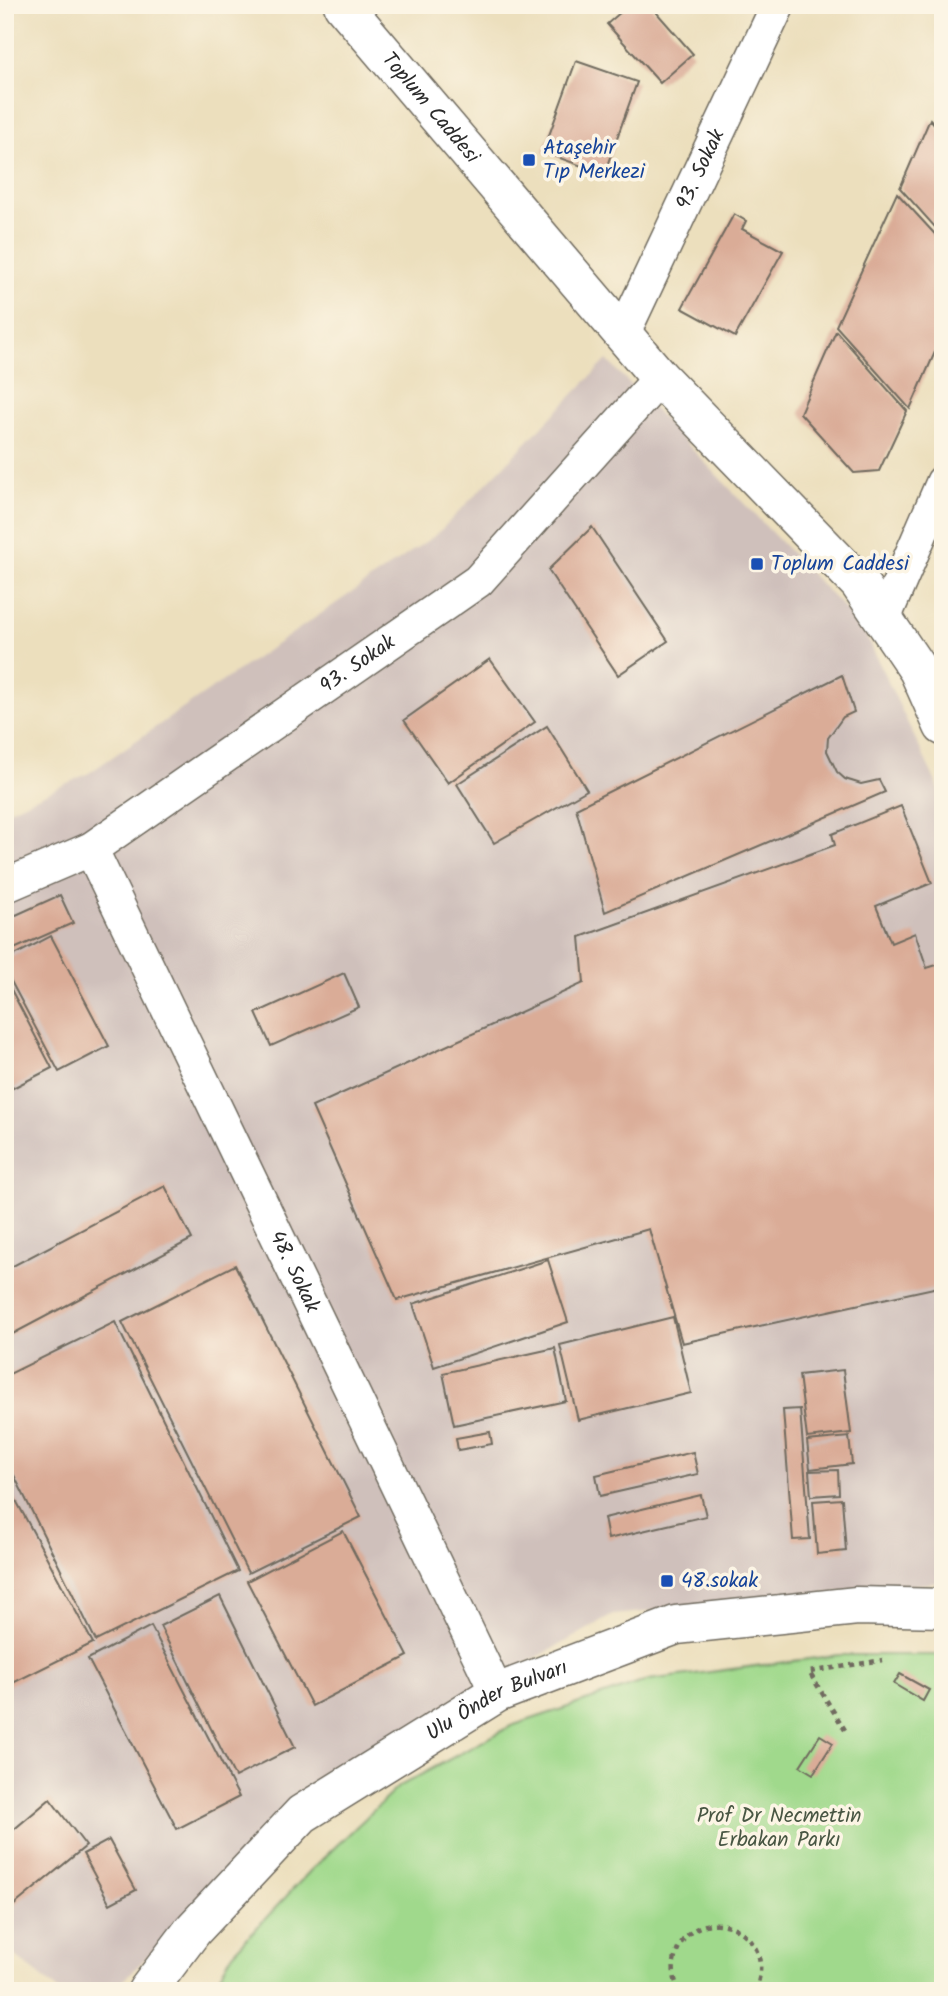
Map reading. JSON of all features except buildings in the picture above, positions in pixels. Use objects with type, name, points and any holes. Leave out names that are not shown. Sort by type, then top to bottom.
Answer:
[{"type":"street","name":"Toplum Caddesi","points":[[343,5],[660,378],[859,583],[918,670],[943,726]]},
{"type":"street","name":"93. Sokak","points":[[623,334],[778,5]]},
{"type":"street","name":"93. Sokak","points":[[5,886],[90,849],[478,581],[660,378]]},
{"type":"street","points":[[884,618],[943,482]]},
{"type":"street","name":"48. Sokak","points":[[90,849],[498,1693]]},
{"type":"street","name":"Ulu Önder Bulvarı","points":[[147,1991],[193,1930],[302,1814],[498,1693],[676,1625],[857,1606],[943,1608]]},
{"type":"path","points":[[845,1730],[809,1672],[883,1661]]},
{"type":"path","points":[[680,1991],[673,1973],[678,1946],[694,1930],[714,1924],[738,1929],[755,1945],[761,1968],[755,1991]]},
{"type":"shaded area","points":[[607,360],[862,627],[943,797],[943,1582],[613,1615],[348,1763],[112,1991],[59,1991],[5,1948],[5,812],[89,773],[437,534]]},
{"type":"green space","name":"Prof Dr Necmettin Erbakan Parkı","points":[[839,1655],[943,1655],[943,1991],[210,1991],[233,1953],[311,1870],[398,1787],[511,1726],[649,1680]]},
{"type":"place","name":"Ataşehir Tıp Merkezi","points":[[529,160]]},
{"type":"place","name":"Toplum Caddesi","points":[[757,564]]},
{"type":"place","name":"48.sokak","points":[[667,1581]]}]
